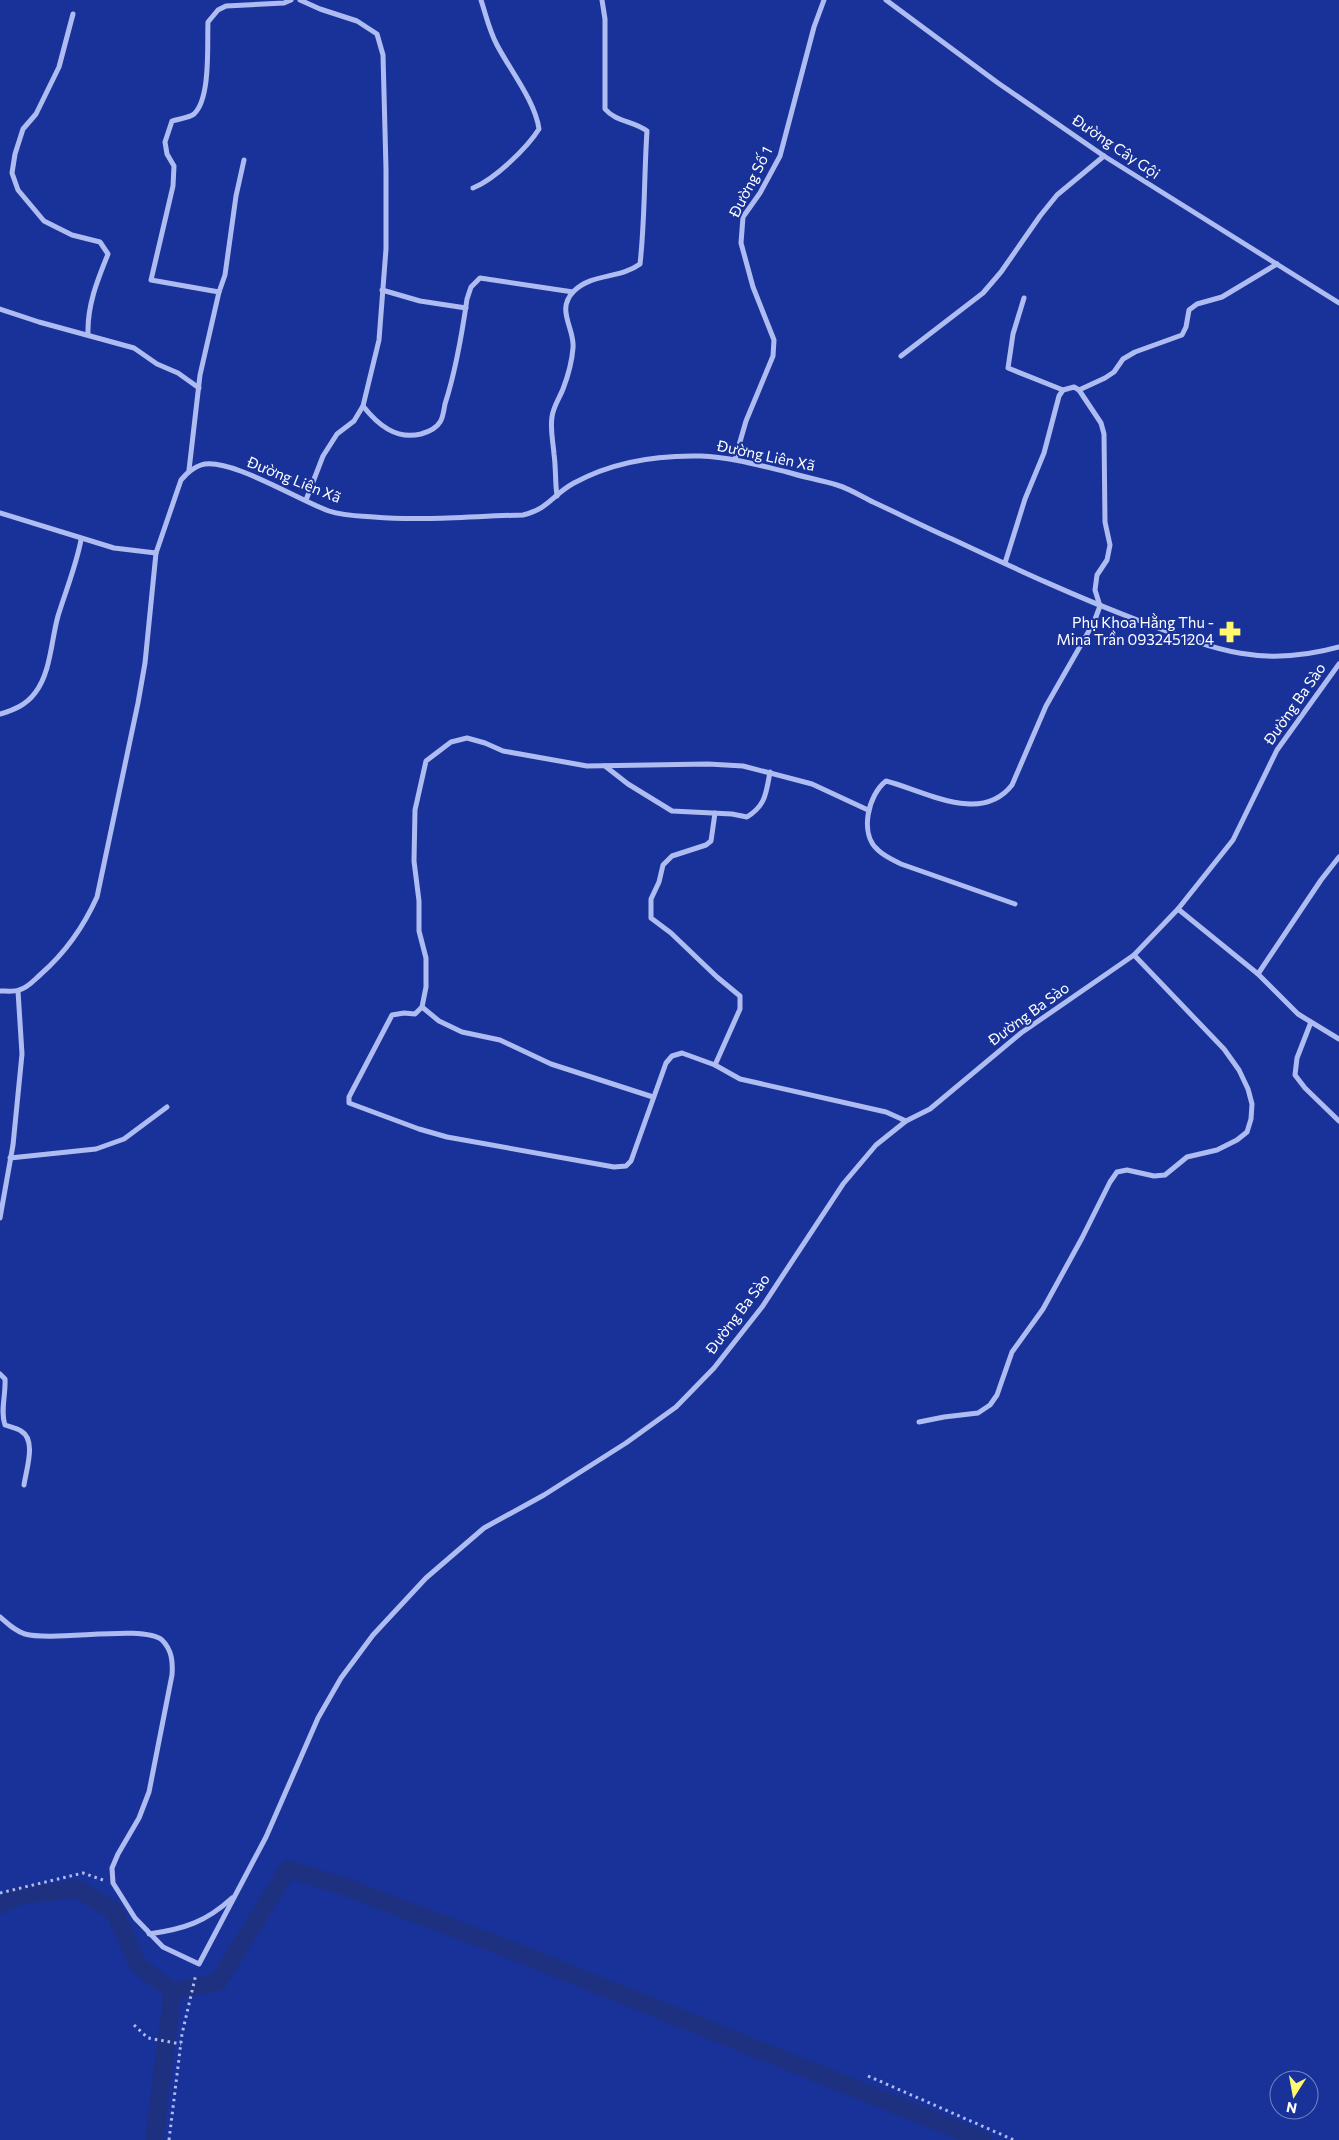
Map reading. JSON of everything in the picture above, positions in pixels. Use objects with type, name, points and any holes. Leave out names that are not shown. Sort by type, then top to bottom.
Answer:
[{"type":"street","points":[[219,292],[151,280],[173,186],[174,166],[167,154],[166,134],[172,122],[193,115],[201,104],[207,61],[208,22],[213,16],[226,6],[284,3],[291,0]]},
{"type":"street","points":[[300,0],[320,9],[357,21],[377,34],[383,56],[386,249],[378,340],[363,406],[354,421],[337,434],[323,456],[306,500]]},
{"type":"street","points":[[474,188],[524,148],[539,129],[538,119],[496,43],[481,0]]},
{"type":"street","points":[[557,496],[551,435],[552,415],[572,360],[573,335],[566,322],[566,306],[573,292],[585,283],[607,276],[630,272],[640,264],[643,237],[643,183],[647,131],[640,126],[610,115],[605,109],[605,19],[602,0]]},
{"type":"street","name":"Đường Số 1","points":[[735,459],[746,421],[773,356],[774,340],[753,287],[741,243],[743,217],[760,193],[780,156],[814,27],[824,0]]},
{"type":"street","name":"Đường Cây Gội","points":[[886,0],[998,83],[1104,156],[1339,303]]},
{"type":"street","points":[[73,14],[59,67],[36,114],[23,130],[14,154],[12,174],[18,190],[44,221],[72,234],[100,242],[108,254],[91,302],[88,335]]},
{"type":"street","points":[[902,356],[983,293],[1001,272],[1040,216],[1057,196],[1104,156]]},
{"type":"street","points":[[0,991],[18,991],[27,986],[71,944],[87,919],[97,897],[141,687],[156,553],[181,480],[188,470],[198,388],[219,292],[225,275],[236,196],[244,160]]},
{"type":"street","points":[[1079,390],[1114,372],[1123,359],[1135,352],[1182,335],[1186,327],[1189,310],[1197,304],[1222,297],[1276,264]]},
{"type":"street","points":[[363,406],[372,418],[400,436],[414,436],[429,432],[440,422],[451,385],[471,287],[480,278],[573,292]]},
{"type":"street","points":[[382,290],[420,301],[466,308]]},
{"type":"street","points":[[1015,904],[901,864],[886,856],[876,849],[870,838],[868,810],[879,787],[886,781],[948,800],[978,805],[990,802],[1004,795],[1012,785],[1046,706],[1094,622],[1100,606],[1095,590],[1097,575],[1108,560],[1110,545],[1105,522],[1105,444],[1102,423],[1079,390],[1074,387],[1063,390],[1008,368],[1007,362],[1013,334],[1024,298]]},
{"type":"street","points":[[0,309],[134,348],[157,364],[178,373],[198,388]]},
{"type":"street","points":[[1005,563],[1025,500],[1044,453],[1053,413],[1063,390]]},
{"type":"street","name":"Đường Liên Xã","points":[[188,470],[203,464],[220,464],[330,511],[354,516],[415,519],[523,514],[546,506],[575,482],[596,473],[637,461],[665,457],[702,456],[735,459],[838,485],[1100,606],[1208,647],[1250,656],[1286,657],[1339,647]]},
{"type":"street","points":[[0,513],[81,540],[114,548],[156,553]]},
{"type":"street","points":[[0,714],[16,709],[24,704],[34,694],[41,682],[58,616],[77,560],[81,540]]},
{"type":"street","name":"Đường Ba Sào","points":[[199,1964],[266,1837],[318,1718],[341,1678],[373,1635],[426,1578],[484,1528],[544,1495],[626,1443],[676,1407],[714,1368],[762,1307],[843,1184],[876,1146],[906,1121],[930,1109],[1021,1033],[1134,955],[1178,909],[1233,840],[1277,750],[1339,664]]},
{"type":"street","points":[[868,810],[812,784],[743,766],[708,764],[587,766],[503,751],[467,738],[451,742],[426,761],[415,810],[414,861],[419,901],[418,930],[426,958],[426,987],[422,1007],[415,1014],[392,1015],[352,1090],[349,1103],[419,1130],[447,1137],[614,1167],[626,1166],[631,1161],[666,1064],[672,1056],[682,1052],[715,1065],[740,1079],[886,1112],[906,1121]]},
{"type":"street","points":[[604,766],[628,784],[672,811],[747,817],[759,809],[766,796],[770,772]]},
{"type":"street","points":[[715,813],[711,841],[706,845],[672,856],[663,865],[659,882],[651,899],[651,918],[671,933],[716,978],[740,996],[740,1009],[715,1065]]},
{"type":"street","points":[[1258,974],[1321,880],[1339,857]]},
{"type":"street","points":[[1178,909],[1258,974],[1298,1014],[1339,1040]]},
{"type":"street","points":[[919,1422],[978,1413],[990,1405],[997,1394],[1012,1352],[1043,1309],[1116,1172],[1127,1170],[1154,1176],[1165,1175],[1187,1158],[1217,1150],[1237,1140],[1247,1132],[1251,1119],[1252,1104],[1240,1070],[1224,1049],[1134,955]]},
{"type":"street","points":[[0,1218],[10,1158],[22,1054],[18,991]]},
{"type":"street","points":[[422,1007],[439,1021],[462,1032],[500,1040],[551,1064],[653,1097]]},
{"type":"street","points":[[1310,1022],[1297,1058],[1295,1075],[1305,1088],[1339,1121]]},
{"type":"street","points":[[10,1158],[96,1149],[124,1139],[168,1107]]},
{"type":"street","points":[[0,1374],[5,1379],[6,1391],[2,1416],[6,1425],[22,1431],[28,1438],[30,1451],[24,1485]]},
{"type":"street","points":[[0,1617],[15,1630],[33,1635],[114,1634],[134,1631],[161,1639],[173,1660],[172,1675],[149,1792],[139,1818],[112,1868],[113,1883],[135,1918],[149,1934],[163,1947],[199,1964]]},
{"type":"street","points":[[149,1934],[173,1931],[197,1923],[217,1912],[237,1894]]},
{"type":"path","points":[[0,1893],[83,1873],[113,1883]]},
{"type":"path","points":[[169,2140],[182,2034],[199,1964]]},
{"type":"path","points":[[134,2025],[148,2038],[181,2044]]},
{"type":"path","points":[[868,2076],[1014,2140]]},
{"type":"waterway","points":[[0,1905],[21,1895],[78,1889],[114,1911],[139,1966],[173,1991],[218,1982],[288,1869],[343,1886],[516,1952],[983,2140]]},
{"type":"waterway","points":[[154,2140],[173,1991]]},
{"type":"place","name":"Phụ Khoa Hằng Thu - Mina Trần 0932451204","points":[[1230,632]]}]
